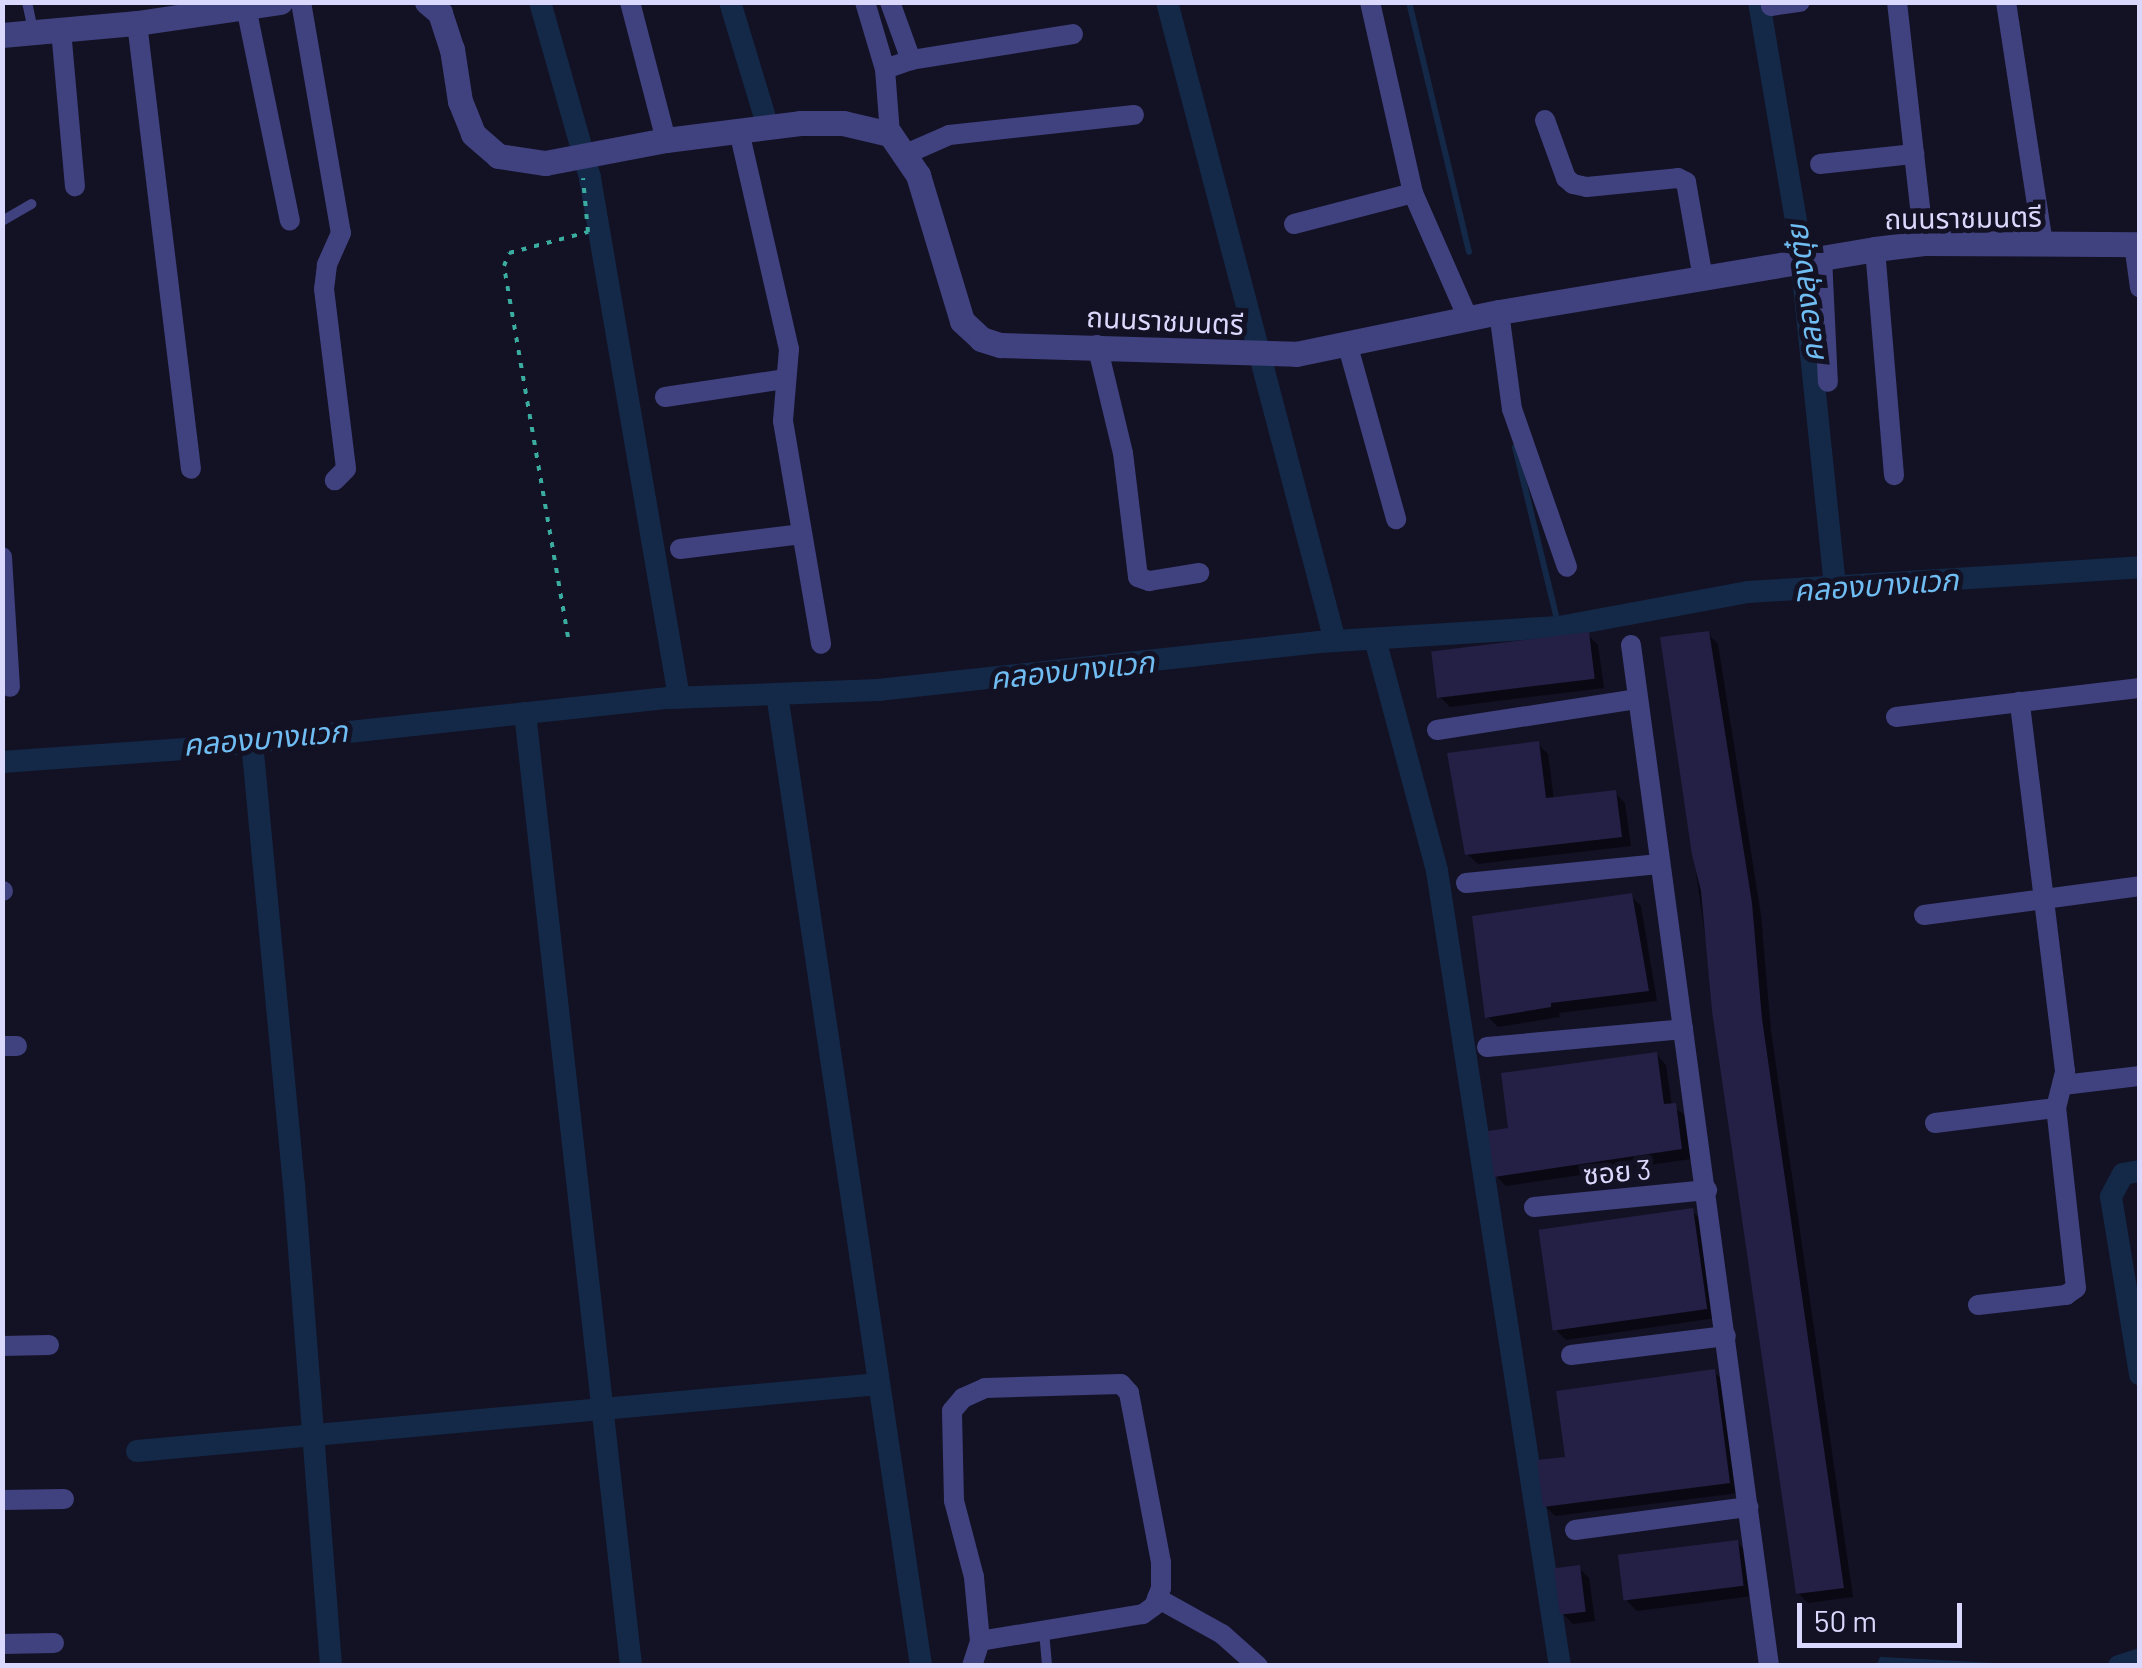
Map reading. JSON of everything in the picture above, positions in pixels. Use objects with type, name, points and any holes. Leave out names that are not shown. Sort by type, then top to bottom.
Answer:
[{"type":"street","points":[[301,2],[341,233],[327,265],[324,288],[346,470],[335,480]]},
{"type":"street","points":[[427,2],[440,13],[452,49],[460,101],[473,134],[498,156],[545,163],[666,140],[800,123],[843,124],[898,144],[1134,116]]},
{"type":"street","points":[[630,2],[666,140]]},
{"type":"street","points":[[866,2],[885,68],[898,144]]},
{"type":"street","points":[[890,2],[911,60]]},
{"type":"street","points":[[1370,2],[1413,193],[1468,318]]},
{"type":"street","points":[[1772,6],[1800,2]]},
{"type":"street","points":[[1898,2],[1924,242]]},
{"type":"street","points":[[2006,2],[2043,245]]},
{"type":"street","points":[[2,35],[138,23],[187,8],[277,3]]},
{"type":"street","points":[[246,7],[290,221]]},
{"type":"street","points":[[138,23],[190,470]]},
{"type":"street","points":[[61,30],[75,186]]},
{"type":"street","points":[[885,68],[911,60],[1073,34]]},
{"type":"street","points":[[1545,120],[1566,178],[1574,184],[1586,187],[1678,178],[1686,182],[1703,278]]},
{"type":"street","points":[[738,131],[789,349],[783,421],[821,644]]},
{"type":"street","name":"ถนนราชมนตรี","points":[[898,144],[918,174],[962,321],[981,339],[1000,345],[1098,345],[1272,355],[1769,265],[1924,242],[2137,244]]},
{"type":"street","points":[[1820,164],[1914,154]]},
{"type":"street","points":[[1294,224],[1413,193]]},
{"type":"street","points":[[2137,244],[2140,288]]},
{"type":"street","points":[[1876,249],[1894,475]]},
{"type":"street","points":[[1818,258],[1828,382]]},
{"type":"street","points":[[1499,312],[1512,409],[1567,568]]},
{"type":"street","points":[[1347,343],[1396,519]]},
{"type":"street","points":[[1098,345],[1123,454],[1138,577],[1149,580],[1199,573]]},
{"type":"street","points":[[665,397],[786,379]]},
{"type":"street","points":[[680,549],[802,534]]},
{"type":"street","points":[[2,557],[10,686]]},
{"type":"street","points":[[1631,645],[1769,1666]]},
{"type":"street","points":[[1896,717],[2140,688]]},
{"type":"street","points":[[1438,730],[1638,699]]},
{"type":"street","points":[[1978,1305],[2066,1295],[2076,1288],[2056,1108],[2063,1085],[2046,899],[2020,702]]},
{"type":"street","points":[[1466,883],[1659,864]]},
{"type":"street","points":[[1924,915],[2140,886]]},
{"type":"street","points":[[1487,1047],[1684,1028]]},
{"type":"street","points":[[2063,1085],[2140,1076]]},
{"type":"street","points":[[1935,1122],[2056,1108]]},
{"type":"street","name":"ซอย 3","points":[[1534,1207],[1706,1190]]},
{"type":"street","points":[[1570,1355],[1726,1336]]},
{"type":"street","points":[[2,1346],[49,1346]]},
{"type":"street","points":[[972,1666],[980,1641],[974,1578],[954,1501],[950,1432],[956,1403],[984,1388],[1120,1384],[1129,1393],[1161,1562],[1158,1598],[1143,1614],[980,1641]]},
{"type":"street","points":[[2,1500],[64,1499]]},
{"type":"street","points":[[1575,1530],[1748,1508]]},
{"type":"street","points":[[1158,1598],[1222,1634],[1258,1666]]},
{"type":"street","points":[[2,1644],[54,1643]]},
{"type":"lane","points":[[27,2],[34,32]]},
{"type":"lane","points":[[2,220],[32,204]]},
{"type":"lane","points":[[1044,1630],[1047,1666]]},
{"type":"path","points":[[568,637],[504,266],[509,253],[588,232],[580,159]]},
{"type":"building","points":[[1709,631],[1752,903],[1762,1019],[1844,1588],[1796,1594],[1712,1011],[1701,891],[1692,855],[1660,637]]},
{"type":"building","points":[[1589,632],[1595,679],[1437,698],[1431,651]]},
{"type":"building","points":[[1539,741],[1546,798],[1616,790],[1622,837],[1465,855],[1447,753]]},
{"type":"building","points":[[1632,893],[1649,991],[1551,1003],[1551,1007],[1485,1018],[1472,916]]},
{"type":"building","points":[[1657,1052],[1664,1104],[1676,1103],[1682,1149],[1494,1177],[1488,1131],[1508,1128],[1501,1073]]},
{"type":"building","points":[[1693,1208],[1707,1309],[1553,1331],[1539,1230]]},
{"type":"building","points":[[1715,1369],[1730,1483],[1543,1507],[1537,1460],[1565,1457],[1556,1391]]},
{"type":"building","points":[[1738,1540],[1744,1586],[1624,1600],[1618,1555]]},
{"type":"building","points":[[1580,1565],[1586,1612],[1560,1615],[1554,1568]]},
{"type":"waterway","points":[[540,2],[590,178],[679,697]]},
{"type":"waterway","points":[[730,2],[764,114]]},
{"type":"waterway","points":[[1167,2],[1335,641]]},
{"type":"waterway","points":[[1409,2],[1469,252]]},
{"type":"waterway","name":"คลองลุงตุ๋ย","points":[[1759,2],[1799,238],[1835,587]]},
{"type":"waterway","points":[[1515,447],[1559,627]]},
{"type":"waterway","name":"คลองบางแวก","points":[[2,762],[199,748],[670,698],[878,690],[1319,642],[1559,627],[1748,592],[2140,567]]},
{"type":"waterway","points":[[1375,639],[1437,871],[1560,1666]]},
{"type":"waterway","points":[[777,694],[921,1666]]},
{"type":"waterway","points":[[525,713],[631,1666]]},
{"type":"waterway","points":[[252,742],[294,1185],[331,1666]]},
{"type":"waterway","points":[[2140,1171],[2123,1174],[2111,1197],[2140,1375]]},
{"type":"waterway","points":[[137,1451],[879,1384]]},
{"type":"waterway","points":[[2119,1666],[2140,1659]]},
{"type":"waterway","points":[[1879,1666],[1882,1660],[1996,1666]]}]
